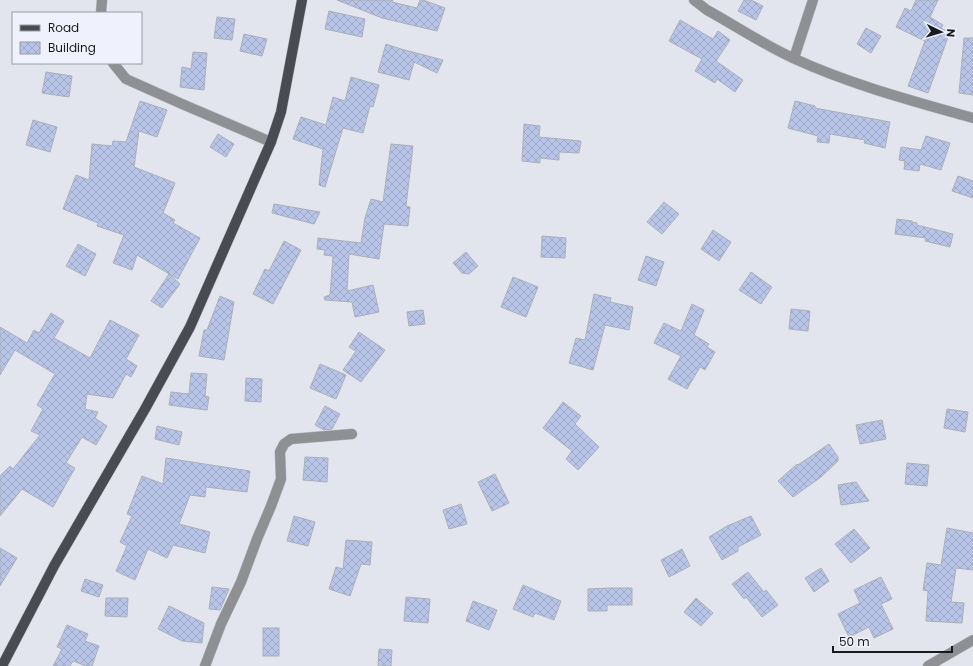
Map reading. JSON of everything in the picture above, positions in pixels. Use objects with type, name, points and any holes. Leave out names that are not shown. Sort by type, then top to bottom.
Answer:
[{"type":"main road","points":[[2,666],[54,566],[145,409],[190,327],[271,142],[281,112],[302,0]]},
{"type":"street","points":[[101,12],[102,0]]},
{"type":"street","points":[[694,0],[707,10],[794,58],[840,77],[910,100],[973,118]]},
{"type":"street","points":[[794,58],[813,0]]},
{"type":"street","points":[[114,64],[126,79],[137,82],[182,104],[271,142]]},
{"type":"street","points":[[205,666],[221,624],[242,582],[281,479],[280,452],[284,444],[290,439],[352,434]]},
{"type":"street","points":[[928,666],[973,640]]},
{"type":"street","points":[[944,656],[973,648]]},
{"type":"building","points":[[337,0],[393,0],[392,2],[417,8],[420,0],[423,0],[445,8],[437,31],[382,18]]},
{"type":"building","points":[[744,0],[751,0],[763,6],[756,20],[738,11]]},
{"type":"building","points":[[916,0],[938,0],[930,17],[943,25],[941,28],[948,32],[946,36],[948,37],[928,93],[908,86],[925,41],[896,27],[905,8],[911,11]]},
{"type":"building","points":[[329,11],[365,19],[362,37],[325,29]]},
{"type":"building","points":[[217,17],[235,19],[232,40],[214,38]]},
{"type":"building","points":[[680,20],[713,39],[718,31],[730,40],[716,61],[743,80],[735,92],[717,79],[715,83],[695,71],[702,59],[669,41]]},
{"type":"building","points":[[866,28],[881,36],[871,53],[857,44]]},
{"type":"building","points":[[244,34],[267,39],[262,56],[240,51]]},
{"type":"building","points":[[964,38],[973,38],[973,95],[959,93]]},
{"type":"building","points":[[386,44],[443,60],[437,73],[414,62],[409,80],[378,72]]},
{"type":"building","points":[[193,52],[207,53],[204,90],[180,87],[182,67],[191,69]]},
{"type":"building","points":[[46,72],[72,76],[69,97],[42,93]]},
{"type":"building","points":[[351,77],[379,85],[373,107],[370,106],[363,133],[343,128],[325,187],[319,185],[323,149],[293,139],[301,117],[326,125],[333,97],[345,101]]},
{"type":"building","points":[[140,101],[167,110],[157,137],[139,131],[134,167],[175,183],[163,213],[175,220],[173,223],[200,238],[178,279],[137,255],[132,270],[113,263],[124,235],[97,226],[98,223],[63,209],[76,175],[89,180],[92,144],[112,146],[113,141],[126,142]]},
{"type":"building","points":[[795,101],[815,106],[815,108],[890,122],[885,148],[864,143],[865,140],[830,134],[829,143],[817,142],[818,136],[788,128]]},
{"type":"building","points":[[33,120],[57,127],[50,152],[26,145]]},
{"type":"building","points":[[524,124],[540,126],[539,137],[581,141],[579,153],[559,152],[559,160],[540,158],[540,163],[522,161]]},
{"type":"building","points":[[218,134],[234,144],[226,157],[210,147]]},
{"type":"building","points":[[926,136],[950,143],[941,170],[920,164],[919,171],[904,169],[905,161],[899,160],[901,147],[921,150]]},
{"type":"building","points":[[391,144],[413,146],[406,206],[410,207],[408,226],[384,224],[379,259],[349,254],[347,291],[373,285],[379,312],[355,317],[352,302],[325,300],[324,297],[330,295],[333,256],[324,255],[325,250],[317,249],[318,238],[361,243],[365,218],[371,199],[383,202]]},
{"type":"building","points":[[958,176],[973,181],[973,198],[952,191]]},
{"type":"building","points":[[664,202],[679,214],[662,234],[647,222]]},
{"type":"building","points":[[274,204],[320,212],[314,224],[272,213]]},
{"type":"building","points":[[897,219],[912,221],[917,223],[917,225],[953,234],[950,247],[925,241],[926,238],[895,234]]},
{"type":"building","points":[[713,230],[731,242],[719,261],[701,249]]},
{"type":"building","points":[[542,236],[566,238],[565,258],[541,257]]},
{"type":"building","points":[[284,241],[301,250],[273,304],[253,294],[265,269],[269,271]]},
{"type":"building","points":[[78,244],[96,254],[85,276],[66,266]]},
{"type":"building","points":[[466,252],[478,266],[469,274],[462,273],[453,263]]},
{"type":"building","points":[[646,256],[664,262],[656,286],[638,280]]},
{"type":"building","points":[[751,272],[772,287],[761,304],[739,290]]},
{"type":"building","points":[[169,274],[180,284],[162,308],[151,301]]},
{"type":"building","points":[[513,277],[538,287],[526,317],[501,307]]},
{"type":"building","points":[[594,294],[611,298],[610,302],[633,307],[629,330],[605,325],[593,370],[569,363],[576,338],[585,340]]},
{"type":"building","points":[[220,296],[234,302],[224,360],[199,356],[204,330],[207,330]]},
{"type":"building","points":[[692,304],[704,310],[694,335],[709,344],[707,347],[715,352],[705,370],[700,367],[687,389],[668,379],[681,356],[654,343],[664,323],[681,331]]},
{"type":"building","points":[[791,309],[810,311],[808,331],[789,329]]},
{"type":"building","points":[[423,310],[425,324],[409,326],[407,312]]},
{"type":"building","points":[[51,313],[64,321],[54,338],[90,358],[110,320],[139,335],[126,359],[137,366],[131,377],[126,374],[113,398],[87,394],[85,409],[98,412],[95,418],[107,426],[96,445],[82,437],[66,463],[75,468],[53,507],[22,489],[0,516],[0,476],[10,466],[13,469],[40,435],[31,431],[43,409],[37,405],[55,374],[15,350],[0,375],[0,327],[27,343],[34,330],[39,333]]},
{"type":"building","points":[[359,332],[385,350],[361,382],[343,370],[356,351],[349,347]]},
{"type":"building","points":[[320,364],[346,375],[336,399],[310,388]]},
{"type":"building","points":[[191,373],[207,374],[205,396],[209,397],[207,410],[169,405],[171,392],[189,394]]},
{"type":"building","points":[[246,378],[262,379],[261,402],[245,401]]},
{"type":"building","points":[[563,402],[581,416],[575,424],[599,447],[578,470],[566,459],[572,451],[543,428]]},
{"type":"building","points":[[325,406],[340,414],[332,429],[324,430],[315,425]]},
{"type":"building","points":[[947,409],[968,412],[965,432],[944,428]]},
{"type":"building","points":[[882,420],[886,439],[860,444],[856,425]]},
{"type":"building","points":[[157,426],[182,432],[179,445],[155,439]]},
{"type":"building","points":[[829,444],[838,457],[838,461],[821,477],[793,497],[778,481],[797,464],[798,465]]},
{"type":"building","points":[[305,457],[328,458],[327,482],[303,480]]},
{"type":"building","points":[[166,458],[250,471],[247,492],[206,487],[205,497],[190,495],[179,524],[210,532],[205,553],[173,545],[167,558],[148,549],[135,580],[116,571],[127,546],[120,542],[132,516],[127,514],[142,476],[163,484]]},
{"type":"building","points":[[907,463],[929,465],[927,486],[905,484]]},
{"type":"building","points":[[495,474],[509,503],[492,511],[478,482]]},
{"type":"building","points":[[856,482],[869,501],[841,505],[838,485]]},
{"type":"building","points":[[461,504],[467,524],[449,529],[443,510]]},
{"type":"building","points":[[294,516],[315,522],[308,546],[287,541]]},
{"type":"building","points":[[751,516],[761,535],[738,547],[738,551],[722,560],[709,537],[727,526]]},
{"type":"building","points":[[947,528],[973,533],[973,570],[956,568],[951,602],[964,603],[962,623],[926,621],[928,591],[923,590],[927,563],[941,565]]},
{"type":"building","points":[[854,529],[870,548],[851,563],[835,544]]},
{"type":"building","points":[[346,540],[372,542],[370,565],[361,564],[350,596],[329,589],[336,567],[343,569]]},
{"type":"building","points":[[0,548],[17,558],[0,586]]},
{"type":"building","points":[[682,549],[690,566],[669,577],[661,560]]},
{"type":"building","points":[[821,568],[829,581],[814,592],[805,578]]},
{"type":"building","points":[[748,572],[764,592],[766,590],[778,605],[762,617],[746,597],[744,599],[732,584]]},
{"type":"building","points":[[881,577],[892,599],[881,604],[893,629],[874,638],[869,627],[849,637],[838,614],[860,603],[854,590]]},
{"type":"building","points":[[85,579],[103,585],[99,597],[81,591]]},
{"type":"building","points":[[523,585],[561,601],[554,620],[535,613],[533,617],[513,609]]},
{"type":"building","points":[[212,587],[229,589],[220,610],[209,609]]},
{"type":"building","points":[[632,588],[632,605],[607,605],[607,611],[588,611],[588,589]]},
{"type":"building","points":[[406,597],[430,599],[428,623],[404,621]]},
{"type":"building","points":[[106,598],[128,598],[127,617],[105,616]]},
{"type":"building","points":[[696,598],[713,613],[701,626],[684,612]]},
{"type":"building","points":[[473,601],[497,610],[489,630],[466,621]]},
{"type":"building","points":[[169,606],[204,623],[202,643],[182,641],[158,629]]},
{"type":"building","points":[[67,625],[88,634],[85,641],[99,646],[92,666],[86,666],[73,661],[70,666],[53,666],[62,649],[57,647]]},
{"type":"building","points":[[263,628],[279,628],[279,656],[263,656]]},
{"type":"building","points":[[379,649],[392,650],[391,666],[378,666]]}]
